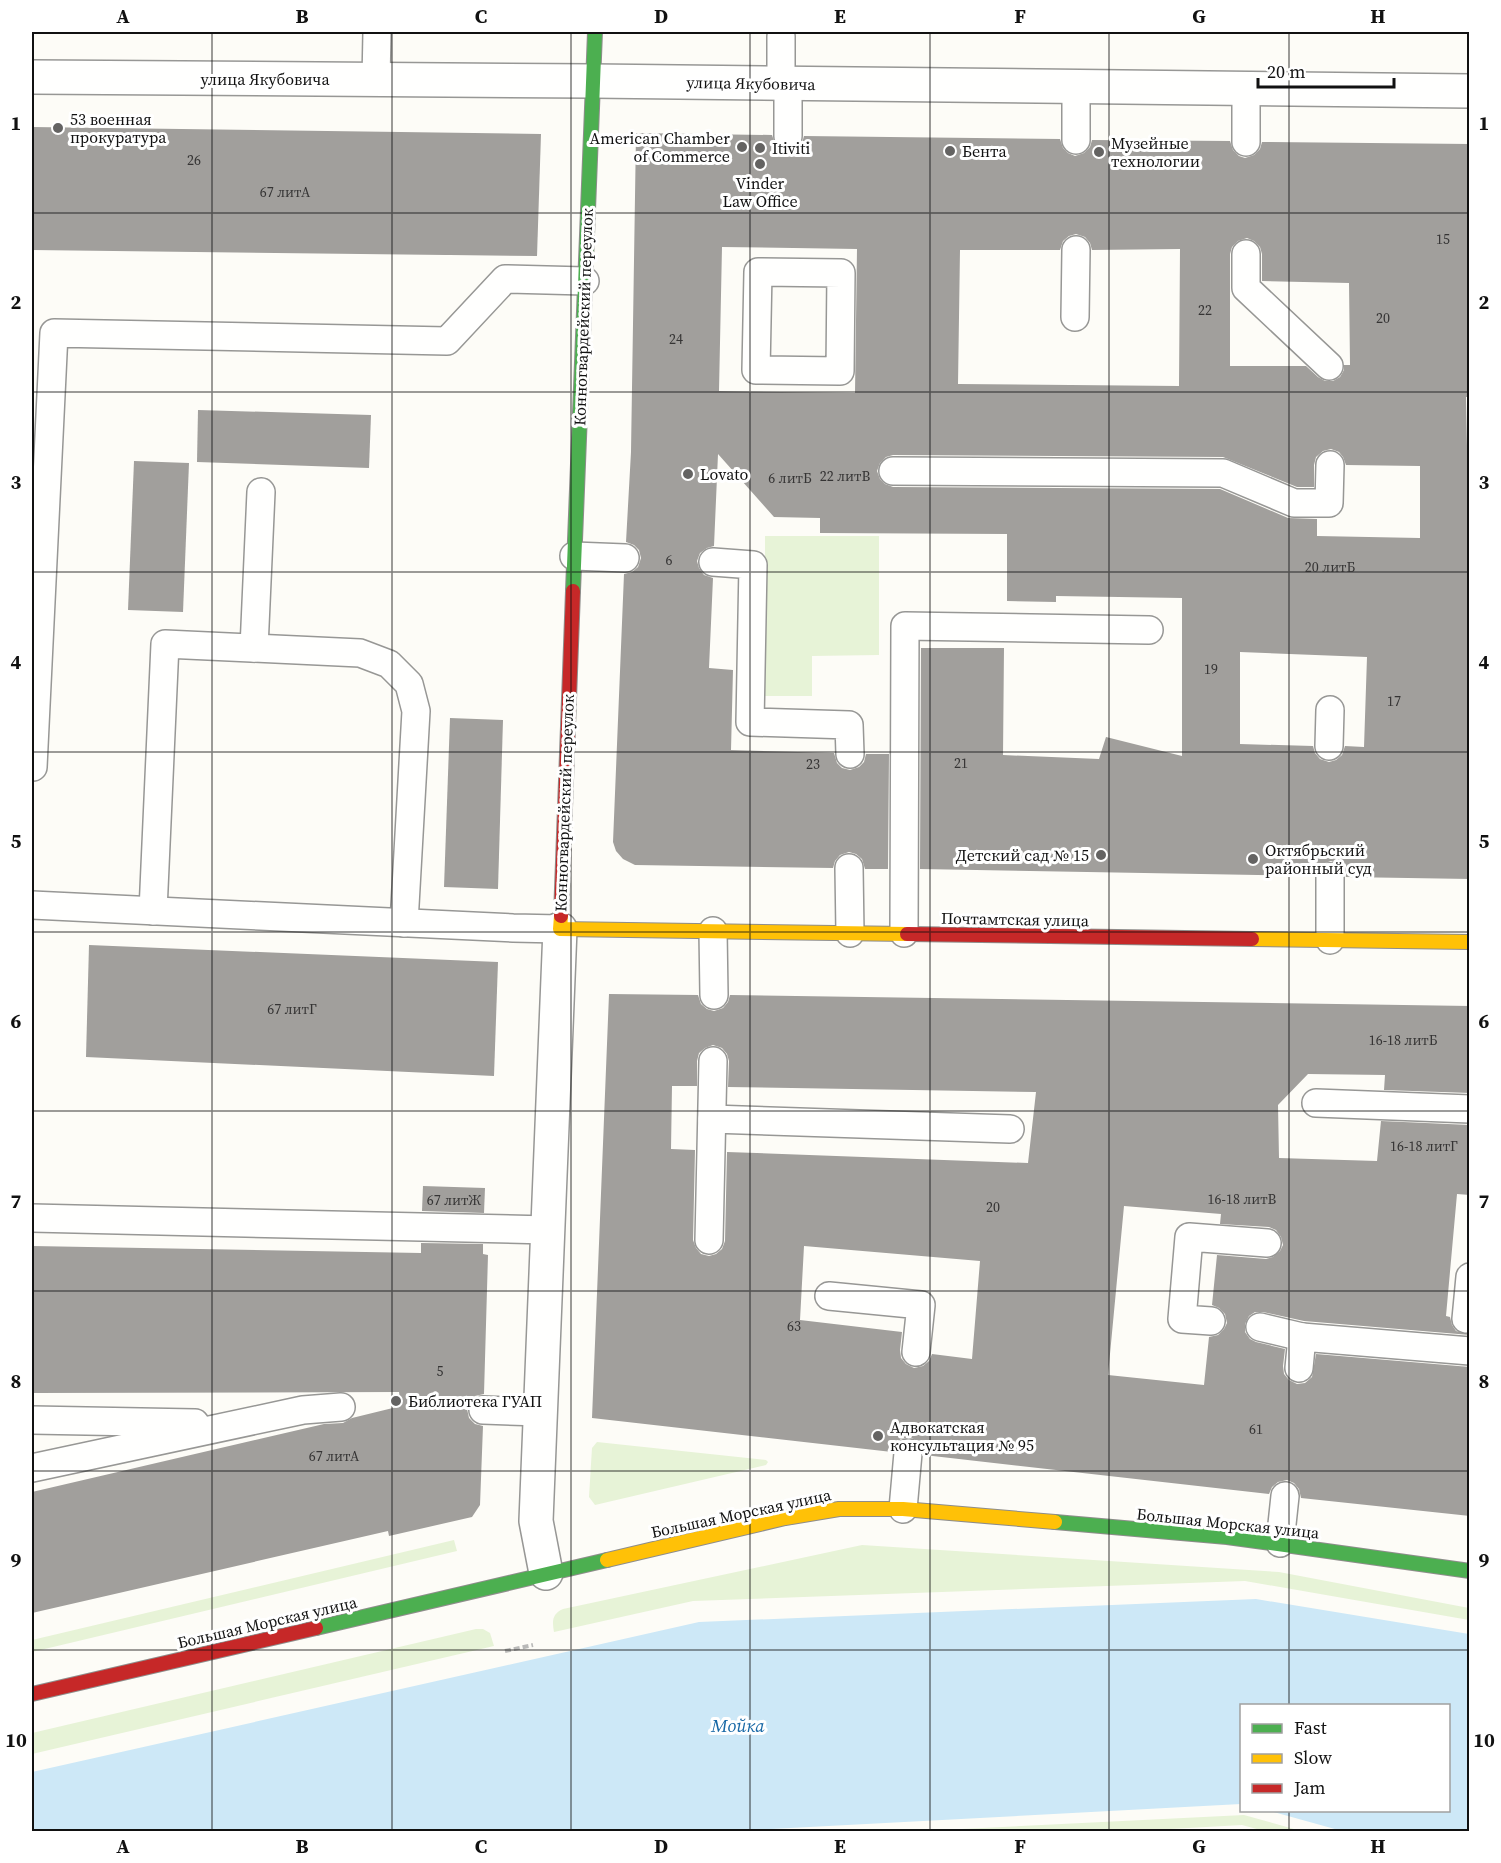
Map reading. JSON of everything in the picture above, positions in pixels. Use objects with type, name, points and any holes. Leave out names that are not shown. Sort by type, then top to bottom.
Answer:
[{"type":"street","name":"Конногвардейский переулок","points":[[546,1573],[536,1521],[595,32]]},
{"type":"street","name":"улица Якубовича","points":[[32,77],[1470,91]]},
{"type":"street","name":"Почтамтская улица","points":[[560,929],[1470,942]]},
{"type":"street","name":"Большая Морская улица","points":[[32,1694],[785,1518],[839,1509],[903,1509],[1227,1537],[1470,1571]]},
{"type":"lane","points":[[376,80],[377,32]]},
{"type":"lane","points":[[781,36],[788,136]]},
{"type":"lane","points":[[1076,86],[1076,140]]},
{"type":"lane","points":[[1246,88],[1246,142]]},
{"type":"lane","points":[[1075,317],[1076,250]]},
{"type":"lane","points":[[1246,254],[1246,288],[1329,366]]},
{"type":"lane","points":[[785,260],[842,273],[840,371],[756,370],[758,272],[785,260]]},
{"type":"lane","points":[[33,767],[54,333],[447,341],[505,279],[585,281]]},
{"type":"lane","points":[[893,471],[1223,473],[1294,503],[1329,503],[1330,465]]},
{"type":"lane","points":[[254,648],[261,492]]},
{"type":"lane","points":[[574,556],[625,558]]},
{"type":"lane","points":[[713,562],[753,565],[750,722],[849,725],[850,754]]},
{"type":"lane","points":[[904,933],[905,626],[1149,630]]},
{"type":"lane","points":[[153,911],[165,644],[360,653],[389,664],[409,684],[416,711],[404,923]]},
{"type":"lane","points":[[1329,710],[1329,746]]},
{"type":"lane","points":[[849,868],[850,933]]},
{"type":"lane","points":[[1330,877],[1330,940]]},
{"type":"lane","points":[[32,905],[560,929]]},
{"type":"lane","points":[[713,931],[714,995]]},
{"type":"lane","points":[[709,1240],[713,1061]]},
{"type":"lane","points":[[1316,1103],[1470,1109]]},
{"type":"lane","points":[[712,1119],[1010,1129]]},
{"type":"lane","points":[[32,1218],[548,1230]]},
{"type":"lane","points":[[1210,1321],[1182,1318],[1190,1237],[1267,1243]]},
{"type":"lane","points":[[1260,1327],[1302,1337],[1466,1338],[1470,1277]]},
{"type":"lane","points":[[829,1296],[921,1305],[916,1352]]},
{"type":"lane","points":[[1299,1368],[1302,1337]]},
{"type":"lane","points":[[32,1468],[303,1410],[341,1407]]},
{"type":"lane","points":[[483,1410],[540,1412]]},
{"type":"lane","points":[[32,1420],[242,1423]]},
{"type":"lane","points":[[903,1509],[908,1453]]},
{"type":"lane","points":[[1280,1543],[1285,1496]]},
{"type":"path","points":[[506,1651],[533,1645]]},
{"type":"green space","points":[[765,536],[879,536],[879,655],[812,656],[812,696],[765,696]]},
{"type":"green space","points":[[597,1442],[768,1462],[766,1465],[595,1505],[589,1497],[592,1448]]},
{"type":"green space","points":[[454,1540],[457,1551],[32,1652],[32,1640]]},
{"type":"green space","points":[[862,1545],[1279,1572],[1469,1608],[1469,1620],[1245,1581],[693,1601],[554,1632],[554,1618],[563,1609]]},
{"type":"green space","points":[[483,1629],[490,1633],[494,1646],[32,1754],[32,1733]]},
{"type":"green space","points":[[1244,1815],[1301,1831],[1264,1831],[1242,1825],[1117,1832],[920,1831]]},
{"type":"water","name":"Мойка","points":[[1256,1599],[1469,1634],[1469,1831],[1342,1831],[1274,1812],[1450,1812],[1450,1704],[1240,1704],[1240,1804],[716,1832],[32,1831],[32,1772],[699,1622]]},
{"type":"building","points":[[32,127],[541,134],[537,256],[32,250]]},
{"type":"building","points":[[636,133],[772,135],[775,144],[787,152],[796,149],[802,143],[804,136],[1060,139],[1063,148],[1075,156],[1084,153],[1090,147],[1092,140],[1230,141],[1233,150],[1245,158],[1254,155],[1260,149],[1262,142],[1470,144],[1470,397],[1466,397],[1470,592],[1470,879],[1346,877],[1343,869],[1331,861],[1322,864],[1314,876],[920,869],[921,648],[1004,648],[1003,755],[1099,759],[1106,737],[1182,756],[1182,598],[1056,596],[1056,602],[1007,601],[1007,534],[820,533],[820,518],[774,517],[718,454],[714,546],[700,553],[697,561],[704,575],[713,578],[709,668],[733,670],[731,750],[834,753],[837,763],[842,768],[850,770],[859,767],[864,762],[866,754],[889,754],[888,869],[865,869],[862,859],[849,852],[840,855],[833,868],[635,865],[623,859],[616,851],[613,842],[624,574],[638,567],[641,558],[639,550],[626,542],[631,452]],"holes":[[[1076,234],[1085,237],[1092,250],[1180,249],[1179,386],[958,384],[960,250],[1060,250],[1063,241]],[[1247,238],[1260,247],[1262,281],[1349,283],[1350,365],[1344,365],[1340,377],[1333,381],[1325,381],[1306,366],[1230,366],[1230,254],[1232,247],[1238,241]],[[722,247],[857,249],[855,393],[719,391]],[[1331,449],[1339,452],[1346,465],[1420,466],[1420,538],[1317,536],[1317,519],[1288,518],[1220,489],[893,487],[885,484],[877,471],[880,463],[886,457],[893,455],[1223,457],[1297,487],[1314,487],[1316,457],[1323,451]],[[1240,652],[1367,657],[1364,747],[1345,746],[1342,755],[1329,762],[1320,759],[1313,746],[1240,744]]]},
{"type":"building","points":[[198,410],[371,415],[369,468],[197,462]]},
{"type":"building","points":[[134,461],[189,463],[183,612],[128,610]]},
{"type":"building","points":[[450,718],[503,720],[498,889],[444,887]]},
{"type":"building","points":[[89,945],[498,962],[494,1076],[86,1057]]},
{"type":"building","points":[[609,994],[698,995],[701,1004],[714,1011],[723,1008],[730,995],[1470,1006],[1470,1093],[1384,1090],[1385,1075],[1308,1074],[1278,1105],[1279,1158],[1377,1161],[1381,1121],[1470,1125],[1470,1195],[1457,1194],[1446,1316],[1450,1317],[1456,1331],[1470,1335],[1304,1321],[1263,1312],[1255,1312],[1249,1316],[1245,1324],[1245,1332],[1250,1339],[1256,1342],[1285,1349],[1284,1374],[1297,1384],[1305,1383],[1312,1377],[1316,1354],[1470,1367],[1470,1516],[1301,1498],[1299,1489],[1287,1480],[1278,1482],[1269,1494],[924,1455],[922,1446],[910,1437],[901,1439],[895,1444],[892,1452],[592,1418]],"holes":[[[713,1045],[722,1048],[727,1054],[728,1087],[1036,1092],[1028,1163],[727,1152],[725,1241],[722,1249],[716,1254],[709,1256],[701,1254],[693,1240],[695,1150],[671,1149],[672,1086],[697,1086],[699,1053]],[[1124,1206],[1221,1214],[1220,1224],[1269,1227],[1276,1230],[1283,1245],[1273,1257],[1266,1259],[1217,1255],[1212,1305],[1225,1314],[1227,1323],[1218,1335],[1209,1337],[1204,1385],[1108,1375]],[[804,1246],[980,1261],[972,1359],[932,1354],[923,1366],[914,1368],[901,1358],[902,1332],[800,1320]]]},
{"type":"building","points":[[423,1186],[485,1188],[484,1213],[422,1211]]},
{"type":"building","points":[[421,1243],[483,1244],[483,1254],[488,1255],[484,1394],[475,1396],[469,1402],[467,1409],[469,1418],[475,1424],[483,1426],[480,1505],[472,1517],[389,1536],[388,1531],[32,1613],[32,1492],[324,1424],[343,1423],[352,1418],[401,1406],[399,1392],[32,1393],[32,1246],[421,1253]]},
{"type":"traffic: fast","points":[[573,591],[595,32]]},
{"type":"traffic: fast","points":[[1055,1522],[1227,1537],[1470,1571]]},
{"type":"traffic: fast","points":[[316,1628],[607,1560]]},
{"type":"traffic: slow","points":[[561,916],[560,929],[907,934]]},
{"type":"traffic: slow","points":[[1252,939],[1470,942]]},
{"type":"traffic: slow","points":[[607,1560],[785,1518],[839,1509],[903,1509],[1055,1522]]},
{"type":"traffic: jam","points":[[561,916],[573,591]]},
{"type":"traffic: jam","points":[[907,934],[1252,939]]},
{"type":"traffic: jam","points":[[32,1694],[316,1628]]},
{"type":"place","name":"53 военная прокуратура","points":[[58,128]]},
{"type":"place","name":"American Chamber of Commerce","points":[[742,147]]},
{"type":"place","name":"Itiviti","points":[[760,148]]},
{"type":"place","name":"Бента","points":[[950,151]]},
{"type":"place","name":"Музейные технологии","points":[[1099,152]]},
{"type":"place","name":"Vinder Law Office","points":[[760,164]]},
{"type":"place","name":"Lovato","points":[[688,474]]},
{"type":"place","name":"Детский сад № 15","points":[[1101,855]]},
{"type":"place","name":"Октябрьский районный суд","points":[[1253,859]]},
{"type":"place","name":"Библиотека ГУАП","points":[[396,1401]]},
{"type":"place","name":"Адвокатская консультация № 95","points":[[878,1436]]}]
